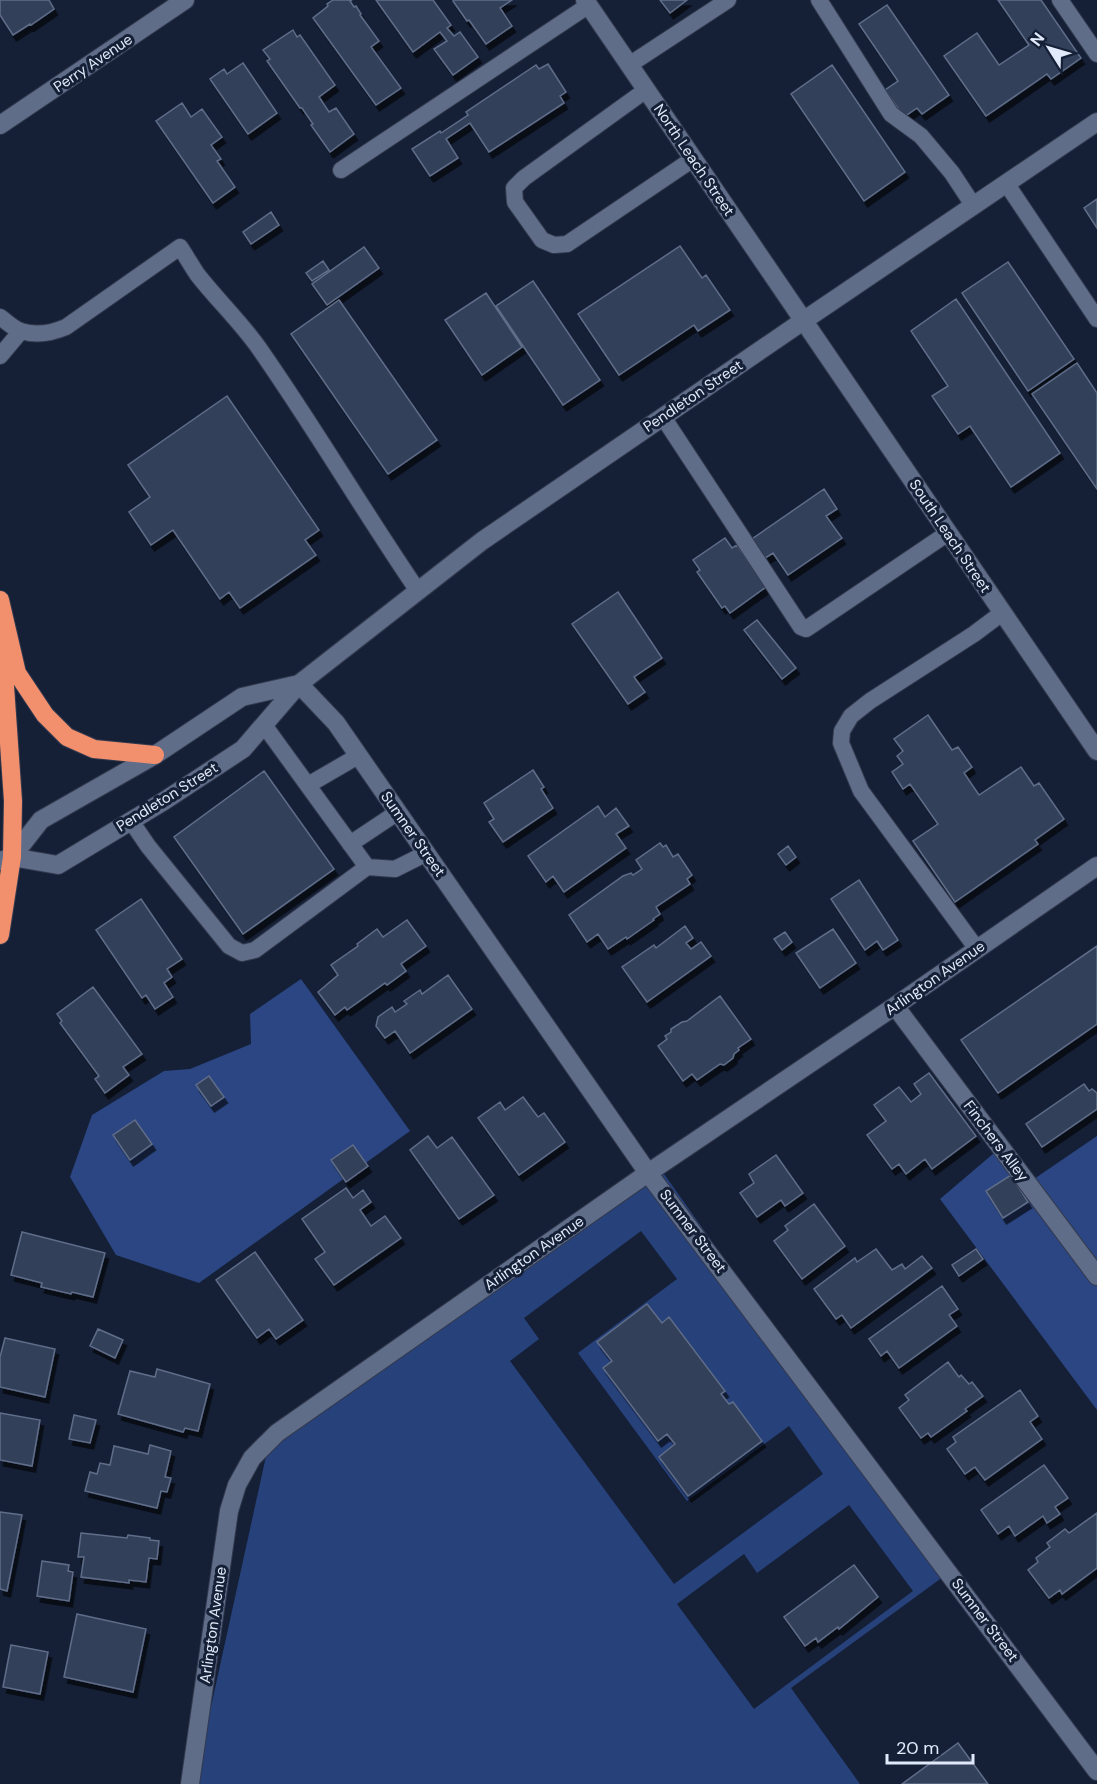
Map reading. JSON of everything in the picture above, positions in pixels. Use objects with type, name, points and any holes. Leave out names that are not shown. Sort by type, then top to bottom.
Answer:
[{"type":"highway","points":[[0,600],[17,673],[45,715],[67,737],[94,749],[155,755]]},
{"type":"highway","points":[[0,614],[13,801],[0,935]]},
{"type":"street","name":"Perry Avenue","points":[[0,125],[185,0]]},
{"type":"street","name":"North Leach Street","points":[[587,3],[803,321]]},
{"type":"street","name":"Pendleton Street","points":[[6,859],[58,865],[243,749],[299,684],[482,541],[1097,122]]},
{"type":"street","name":"South Leach Street","points":[[803,321],[1097,751]]},
{"type":"street","name":"Pendleton Street","points":[[6,859],[41,820],[155,755],[242,697],[299,684]]},
{"type":"street","name":"Sumner Street","points":[[299,684],[336,723],[648,1173],[1097,1771]]},
{"type":"street","name":"Arlington Avenue","points":[[190,1784],[229,1511],[237,1485],[252,1458],[277,1433],[648,1173],[1097,866]]},
{"type":"street","name":"Finchers Alley","points":[[895,1006],[1097,1276]]},
{"type":"lane","points":[[629,65],[728,0]]},
{"type":"lane","points":[[819,0],[891,114],[921,136],[952,173],[973,205]]},
{"type":"lane","points":[[1060,0],[1097,54]]},
{"type":"lane","points":[[341,170],[587,3]]},
{"type":"lane","points":[[646,90],[524,178],[514,188],[515,202],[542,240],[554,245],[567,244],[693,159]]},
{"type":"lane","points":[[1006,183],[1097,319]]},
{"type":"lane","points":[[0,317],[21,331],[46,333],[66,327],[180,247],[198,274],[260,349],[418,591]]},
{"type":"lane","points":[[0,356],[21,331]]},
{"type":"lane","points":[[663,417],[801,627],[806,629],[948,533]]},
{"type":"lane","points":[[977,949],[861,791],[841,743],[842,731],[851,716],[1002,613]]},
{"type":"lane","points":[[264,725],[367,867]]},
{"type":"lane","points":[[308,785],[358,756]]},
{"type":"lane","points":[[350,844],[398,812]]},
{"type":"lane","points":[[131,821],[148,846],[229,945],[242,953],[255,950],[367,867],[395,869],[427,853]]},
{"type":"shaded area","points":[[301,979],[410,1131],[199,1283],[116,1255],[70,1177],[92,1115],[164,1071],[190,1069],[251,1044],[250,1014]]},
{"type":"shaded area","points":[[1097,1136],[1097,1410],[940,1199],[1007,1142],[1034,1179]]},
{"type":"shaded area","points":[[662,1171],[947,1574],[791,1688],[860,1784],[194,1784],[270,1438]],"holes":[[[641,1231],[677,1279],[578,1353],[687,1501],[789,1426],[823,1474],[674,1584],[510,1361],[539,1339],[524,1318]],[[669,1317],[721,1394],[729,1404],[733,1402],[762,1441],[688,1496],[659,1457],[675,1444],[667,1434],[657,1440],[603,1368],[612,1361],[598,1342],[662,1323]],[[849,1505],[913,1591],[754,1709],[677,1604],[744,1554],[757,1573]]]},
{"type":"building","points":[[0,0],[49,0],[54,9],[13,35],[0,15]]},
{"type":"building","points":[[333,0],[352,0],[350,1],[354,7],[356,6],[379,41],[371,47],[401,88],[376,105],[313,18]]},
{"type":"building","points":[[376,0],[433,0],[451,25],[447,28],[454,36],[460,32],[478,57],[453,75],[434,49],[447,41],[440,32],[413,52]]},
{"type":"building","points":[[454,0],[512,0],[500,8],[512,26],[486,44],[469,20],[467,21]]},
{"type":"building","points":[[660,0],[687,0],[670,13]]},
{"type":"building","points":[[998,0],[1041,0],[1081,58],[1051,79],[1047,74],[986,116],[944,56],[977,33],[999,65],[1029,45]]},
{"type":"building","points":[[887,5],[949,95],[922,114],[917,108],[904,117],[885,90],[898,81],[859,24]]},
{"type":"building","points":[[293,30],[297,37],[300,35],[335,85],[319,97],[329,112],[336,108],[354,134],[330,152],[302,108],[267,61],[270,59],[263,50]]},
{"type":"building","points":[[243,63],[277,113],[248,134],[210,79],[224,69],[227,74]]},
{"type":"building","points":[[548,64],[566,92],[560,96],[564,103],[489,152],[470,123],[446,139],[458,158],[430,176],[412,149],[468,115],[466,112],[536,65],[539,69]]},
{"type":"building","points":[[832,65],[905,172],[864,201],[791,94]]},
{"type":"building","points":[[182,103],[191,117],[202,109],[222,137],[211,145],[221,159],[217,161],[235,187],[213,203],[156,121]]},
{"type":"building","points":[[1097,199],[1097,228],[1084,208]]},
{"type":"building","points":[[271,212],[279,225],[251,244],[243,232]]},
{"type":"building","points":[[680,246],[702,278],[706,275],[730,310],[698,331],[694,325],[619,375],[578,314]]},
{"type":"building","points":[[364,247],[379,268],[327,305],[312,284]]},
{"type":"building","points":[[323,261],[329,270],[312,281],[306,273]]},
{"type":"building","points":[[1008,262],[1074,359],[1028,391],[962,293]]},
{"type":"building","points":[[533,281],[600,380],[563,405],[496,306]]},
{"type":"building","points":[[486,293],[522,347],[482,375],[445,320]]},
{"type":"building","points":[[956,299],[1060,453],[1011,487],[970,426],[958,434],[932,396],[948,386],[911,331]]},
{"type":"building","points":[[339,300],[437,440],[388,474],[291,334]]},
{"type":"building","points":[[1077,363],[1097,393],[1097,489],[1032,394]]},
{"type":"building","points":[[227,396],[319,530],[305,540],[316,555],[240,608],[229,592],[220,599],[173,530],[151,545],[129,512],[150,497],[128,465]]},
{"type":"building","points":[[824,489],[837,509],[826,516],[842,538],[788,575],[773,553],[762,560],[749,541]]},
{"type":"building","points":[[725,538],[732,548],[737,545],[766,587],[730,613],[725,606],[722,608],[697,572],[700,570],[693,560]]},
{"type":"building","points":[[618,592],[662,658],[634,677],[645,692],[628,704],[572,624]]},
{"type":"building","points":[[757,620],[796,668],[782,679],[744,630]]},
{"type":"building","points":[[928,715],[952,750],[958,747],[972,767],[964,773],[979,795],[1021,767],[1034,786],[1039,783],[1064,819],[1035,840],[1038,844],[955,902],[913,841],[938,824],[910,784],[903,789],[892,772],[903,764],[897,756],[903,751],[894,739]]},
{"type":"building","points":[[533,770],[544,787],[541,789],[553,808],[503,842],[489,822],[494,819],[484,803]]},
{"type":"building","points":[[264,771],[334,869],[243,934],[174,837]]},
{"type":"building","points":[[598,806],[605,817],[616,808],[629,826],[616,834],[626,848],[564,892],[553,876],[546,882],[528,856]]},
{"type":"building","points":[[660,843],[663,847],[666,845],[673,857],[678,854],[692,875],[687,879],[690,884],[656,907],[660,914],[627,939],[626,937],[608,949],[598,934],[587,942],[569,915],[623,876],[631,873],[633,875],[642,869],[636,860]]},
{"type":"building","points":[[788,846],[796,857],[786,865],[778,854]]},
{"type":"building","points":[[859,880],[898,940],[883,950],[877,941],[865,950],[831,899]]},
{"type":"building","points":[[141,899],[182,959],[167,969],[172,977],[164,983],[173,997],[155,1009],[146,995],[142,998],[96,930]]},
{"type":"building","points":[[407,920],[426,946],[401,964],[406,971],[347,1010],[345,1007],[335,1015],[318,992],[338,975],[331,965],[377,929],[383,937]]},
{"type":"building","points":[[685,926],[693,938],[686,943],[691,949],[701,942],[711,956],[647,1002],[622,967],[654,945],[656,948]]},
{"type":"building","points":[[833,929],[856,963],[820,988],[796,953]]},
{"type":"building","points":[[785,932],[792,942],[782,950],[774,939]]},
{"type":"building","points":[[1097,946],[1097,1024],[998,1093],[961,1040]]},
{"type":"building","points":[[448,975],[472,1009],[410,1053],[395,1031],[385,1038],[376,1026],[378,1017],[392,1007],[395,1012],[407,1004],[404,1001],[420,990],[422,994]]},
{"type":"building","points":[[93,987],[142,1054],[123,1067],[129,1075],[105,1093],[95,1079],[99,1076],[60,1023],[62,1021],[57,1014]]},
{"type":"building","points":[[720,996],[751,1039],[738,1048],[733,1058],[724,1065],[720,1064],[697,1080],[692,1074],[683,1081],[658,1046],[667,1039],[665,1036],[671,1032],[671,1029],[687,1021]]},
{"type":"building","points":[[929,1073],[976,1136],[932,1169],[925,1159],[906,1174],[899,1164],[892,1169],[867,1135],[886,1121],[874,1105],[899,1087],[911,1102],[921,1094],[914,1084]]},
{"type":"building","points":[[209,1076],[224,1097],[211,1106],[196,1085]]},
{"type":"building","points":[[1084,1084],[1089,1091],[1092,1089],[1097,1093],[1097,1109],[1042,1147],[1026,1124]]},
{"type":"building","points":[[523,1097],[538,1117],[544,1113],[565,1142],[519,1175],[478,1118],[500,1102],[505,1110]]},
{"type":"building","points":[[135,1120],[152,1144],[130,1160],[113,1135]]},
{"type":"building","points":[[428,1136],[437,1148],[452,1137],[494,1195],[459,1219],[410,1150]]},
{"type":"building","points":[[353,1145],[368,1166],[346,1182],[331,1160]]},
{"type":"building","points":[[776,1155],[803,1193],[785,1206],[781,1200],[757,1217],[740,1193],[754,1183],[749,1174]]},
{"type":"building","points":[[1011,1175],[1028,1202],[1003,1218],[986,1191]]},
{"type":"building","points":[[346,1188],[353,1198],[363,1190],[371,1202],[360,1210],[371,1226],[385,1216],[401,1238],[334,1285],[315,1259],[325,1252],[302,1219]]},
{"type":"building","points":[[814,1204],[845,1246],[802,1279],[774,1241],[788,1230],[785,1226]]},
{"type":"building","points":[[22,1232],[105,1253],[93,1297],[41,1287],[42,1283],[11,1275]]},
{"type":"building","points":[[876,1249],[892,1270],[902,1264],[905,1269],[922,1256],[932,1268],[851,1328],[842,1315],[836,1319],[814,1289],[855,1258],[857,1262]]},
{"type":"building","points":[[976,1249],[983,1259],[959,1276],[952,1265]]},
{"type":"building","points":[[255,1252],[303,1320],[276,1339],[269,1329],[257,1338],[216,1280]]},
{"type":"building","points":[[942,1286],[958,1309],[949,1315],[957,1326],[899,1368],[887,1351],[881,1356],[869,1339]]},
{"type":"building","points":[[647,1304],[662,1323],[669,1317],[725,1391],[721,1394],[729,1404],[733,1402],[762,1441],[688,1496],[659,1457],[675,1444],[667,1434],[658,1441],[603,1368],[612,1361],[597,1342]]},
{"type":"building","points":[[98,1329],[123,1340],[115,1358],[90,1346]]},
{"type":"building","points":[[5,1338],[55,1349],[45,1397],[0,1387],[0,1357]]},
{"type":"building","points":[[948,1362],[959,1377],[961,1375],[969,1384],[972,1382],[983,1396],[965,1409],[967,1411],[931,1437],[928,1433],[921,1438],[899,1408],[909,1400],[905,1395]]},
{"type":"building","points":[[157,1369],[210,1384],[198,1431],[185,1428],[183,1432],[118,1414],[130,1371],[155,1377]]},
{"type":"building","points":[[1020,1390],[1038,1416],[1030,1422],[1042,1439],[985,1480],[975,1467],[965,1474],[947,1449],[956,1442],[953,1437]]},
{"type":"building","points":[[0,1413],[40,1420],[32,1466],[0,1460]]},
{"type":"building","points":[[74,1415],[96,1420],[90,1443],[69,1439]]},
{"type":"building","points":[[150,1445],[171,1451],[165,1477],[171,1478],[167,1492],[161,1491],[157,1508],[85,1491],[90,1472],[97,1474],[100,1463],[110,1465],[114,1446],[148,1454]]},
{"type":"building","points":[[1044,1465],[1068,1498],[1055,1507],[1060,1514],[1047,1523],[1043,1516],[1015,1536],[1009,1526],[998,1534],[981,1510]]},
{"type":"building","points":[[0,1512],[22,1515],[7,1591],[0,1589]]},
{"type":"building","points":[[1097,1513],[1097,1568],[1062,1594],[1060,1590],[1049,1598],[1028,1570],[1038,1562],[1036,1558],[1050,1547],[1047,1543],[1065,1529],[1069,1533]]},
{"type":"building","points":[[81,1533],[127,1538],[128,1535],[159,1541],[157,1559],[149,1558],[146,1582],[129,1580],[129,1583],[81,1577],[84,1557],[78,1557]]},
{"type":"building","points":[[42,1561],[69,1565],[68,1571],[73,1572],[69,1601],[37,1596]]},
{"type":"building","points":[[854,1565],[878,1597],[839,1629],[838,1627],[818,1642],[816,1638],[805,1646],[784,1617]]},
{"type":"building","points":[[77,1614],[146,1629],[133,1692],[64,1677]]},
{"type":"building","points":[[11,1645],[48,1652],[40,1694],[3,1687]]},
{"type":"building","points":[[958,1743],[988,1784],[902,1784]]}]
